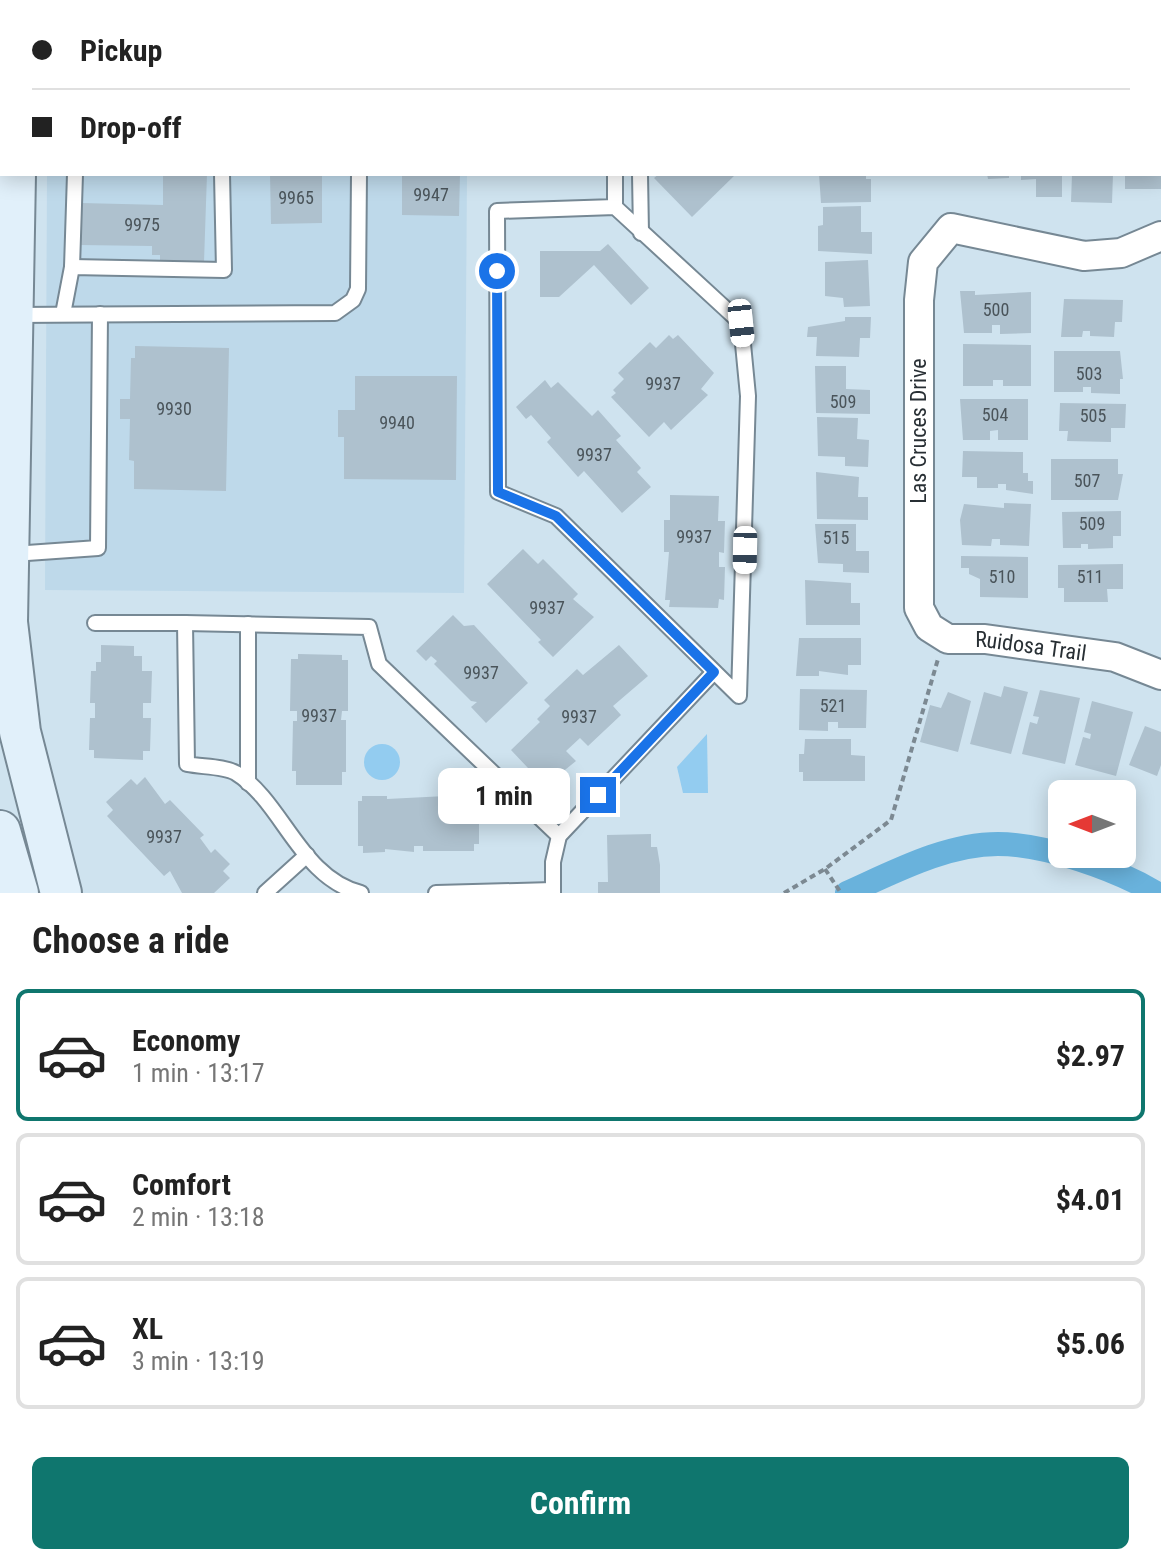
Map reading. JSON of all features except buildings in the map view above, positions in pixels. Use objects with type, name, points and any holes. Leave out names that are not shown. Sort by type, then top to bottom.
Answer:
[{"type":"main road","points":[[15,176],[4,554],[7,622],[20,732],[61,893]]},
{"type":"main road","points":[[0,831],[18,893]]},
{"type":"street","name":"Las Cruces Drive","points":[[919,600],[917,482],[923,262],[951,228],[1084,256],[1121,253],[1161,236]]},
{"type":"street","name":"Ruidosa Trail","points":[[919,600],[919,608],[929,627],[948,639],[985,639],[1115,657],[1161,675]]},
{"type":"lane","points":[[63,314],[72,267],[75,176]]},
{"type":"lane","points":[[72,267],[224,270],[222,176]]},
{"type":"lane","points":[[12,315],[224,311],[321,315],[344,309],[358,289],[359,176]]},
{"type":"lane","points":[[615,176],[615,207],[741,323],[748,396],[739,696],[556,516],[498,492],[497,211],[615,207]]},
{"type":"lane","points":[[640,176],[641,233]]},
{"type":"lane","points":[[4,554],[98,548],[100,314]]},
{"type":"lane","points":[[95,623],[369,627],[379,664],[559,836]]},
{"type":"lane","points":[[185,623],[187,764],[234,771],[248,783],[294,843],[345,889],[361,893]]},
{"type":"lane","points":[[248,624],[248,783]]},
{"type":"lane","points":[[436,893],[553,891],[553,862],[559,836],[714,672]]},
{"type":"lane","points":[[265,893],[307,855]]},
{"type":"path","points":[[784,893],[825,869],[891,820],[935,665],[948,639]]},
{"type":"path","points":[[825,869],[841,893]]},
{"type":"shaded area","points":[[47,176],[467,176],[464,593],[45,590]]},
{"type":"shaded area","points":[[707,734],[708,793],[683,793],[677,767]]},
{"type":"shaded area","points":[[382,744],[395,749],[400,762],[395,775],[382,780],[369,775],[364,762],[369,749]]},
{"type":"waterway","points":[[847,893],[940,854],[998,844],[1058,853],[1121,875],[1156,893]]},
{"type":"route","points":[[497,271],[498,492],[556,516],[601,564],[714,672],[598,795]]}]
